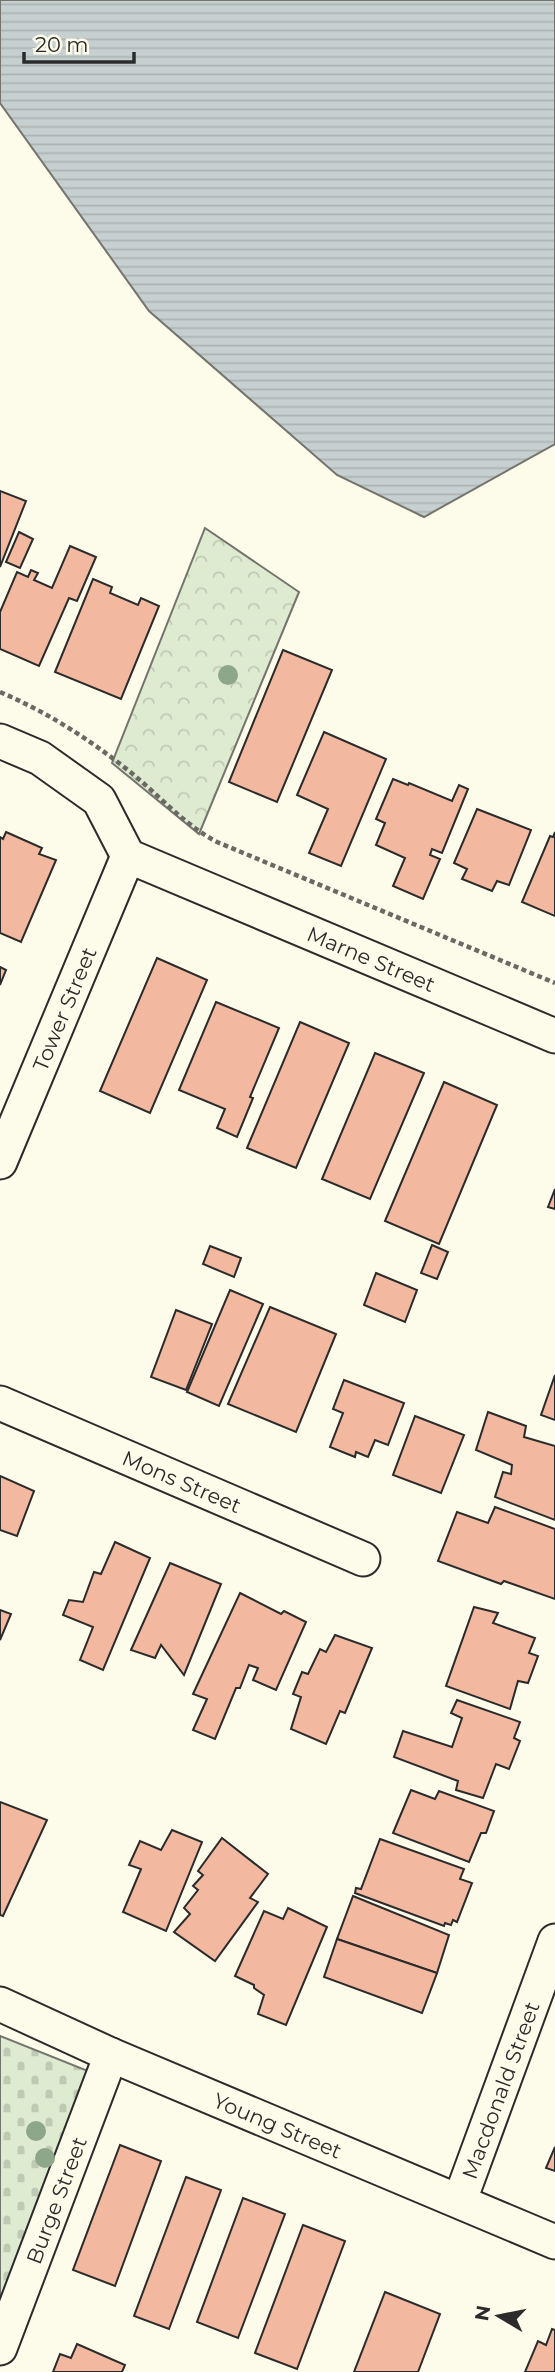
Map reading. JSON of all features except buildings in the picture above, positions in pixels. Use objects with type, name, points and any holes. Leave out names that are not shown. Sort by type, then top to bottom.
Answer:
[{"type":"street","points":[[0,741],[40,758],[99,800],[128,856]]},
{"type":"street","name":"Marne Street","points":[[128,856],[555,1036]]},
{"type":"street","name":"Tower Street","points":[[0,1162],[128,856]]},
{"type":"street","name":"Mons Street","points":[[0,1403],[363,1559]]},
{"type":"street","name":"Macdonald Street","points":[[460,2200],[555,1941]]},
{"type":"street","name":"Young Street","points":[[0,2004],[111,2055],[555,2242]]},
{"type":"street","name":"Burge Street","points":[[0,2348],[111,2055]]},
{"type":"path","points":[[0,692],[49,715],[104,752],[185,821],[217,842],[555,983]]},
{"type":"green space","points":[[205,528],[299,592],[199,834],[112,763]]},
{"type":"green space","points":[[0,2036],[93,2073],[0,2321]]},
{"type":"shaded area","points":[[0,0],[555,0],[555,444],[424,517],[337,475],[149,311],[0,103]]}]
